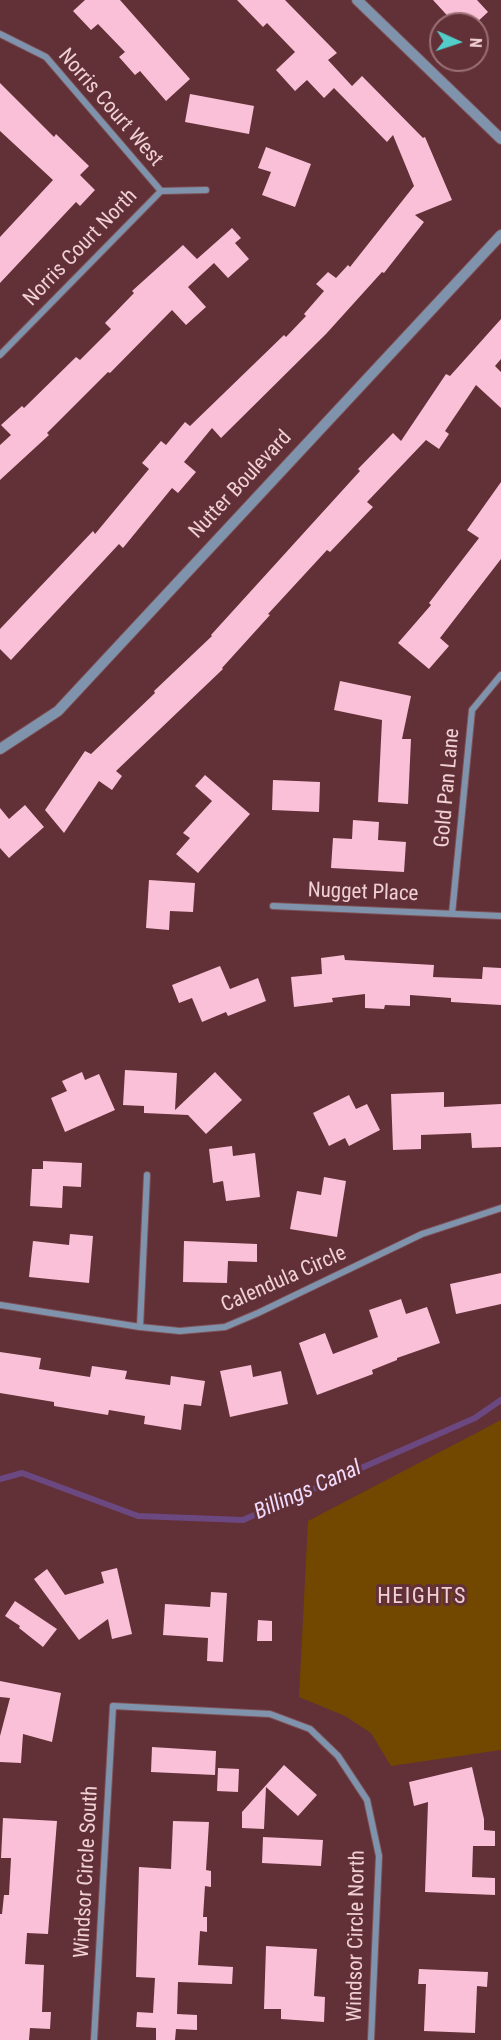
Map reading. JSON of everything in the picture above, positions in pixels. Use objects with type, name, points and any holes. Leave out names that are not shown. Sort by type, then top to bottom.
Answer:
[{"type":"street","points":[[357,0],[501,139]]},
{"type":"street","name":"Norris Court West","points":[[0,34],[46,57],[160,191]]},
{"type":"street","points":[[160,191],[206,190]]},
{"type":"street","name":"Norris Court North","points":[[0,355],[160,191]]},
{"type":"street","name":"Nutter Boulevard","points":[[0,749],[58,711],[501,235]]},
{"type":"street","name":"Gold Pan Lane","points":[[452,914],[472,710],[501,675]]},
{"type":"street","name":"Nugget Place","points":[[273,906],[501,916]]},
{"type":"street","points":[[140,1327],[147,1175]]},
{"type":"street","name":"Calendula Circle","points":[[0,1305],[180,1331],[225,1327],[422,1234],[501,1208]]},
{"type":"street","name":"Windsor Circle South","points":[[94,2040],[113,1706]]},
{"type":"street","name":"Windsor Circle North","points":[[113,1706],[270,1714],[310,1729],[338,1756],[367,1800],[379,1856],[371,2040]]},
{"type":"shaded area","points":[[501,1420],[501,1750],[391,1766],[371,1733],[345,1716],[299,1697],[308,1521]]},
{"type":"building","points":[[85,0],[120,0],[190,79],[166,101],[140,71],[135,75],[119,57],[125,52],[98,24],[91,30],[73,11]]},
{"type":"building","points":[[237,0],[285,0],[337,53],[328,60],[352,86],[362,76],[423,138],[425,137],[452,200],[415,215],[424,222],[384,273],[382,272],[326,334],[221,438],[212,428],[184,462],[196,472],[178,493],[172,488],[123,548],[119,544],[11,660],[0,649],[0,629],[93,531],[95,534],[149,469],[142,463],[161,441],[166,445],[185,422],[190,426],[284,335],[286,337],[306,316],[304,314],[324,291],[316,284],[328,272],[336,278],[348,265],[350,267],[414,186],[393,135],[387,142],[334,88],[324,98],[307,80],[295,91],[276,70],[295,52],[267,23],[263,27]]},
{"type":"building","points":[[433,0],[477,0],[488,12],[444,12]]},
{"type":"building","points":[[0,83],[54,137],[56,134],[89,166],[80,175],[95,190],[80,206],[76,202],[0,283],[0,237],[53,180],[0,131]]},
{"type":"building","points":[[190,94],[254,106],[249,134],[185,122]]},
{"type":"building","points":[[266,147],[311,164],[295,207],[262,195],[271,172],[258,168]]},
{"type":"building","points":[[232,228],[241,238],[235,243],[249,259],[228,278],[214,263],[188,287],[206,307],[186,325],[172,310],[47,433],[49,435],[0,480],[0,445],[11,435],[1,425],[22,406],[24,408],[76,357],[80,360],[111,329],[105,323],[134,293],[132,291],[183,245],[197,259]]},
{"type":"building","points":[[501,319],[501,359],[495,366],[501,372],[501,408],[476,385],[445,431],[449,434],[439,449],[426,440],[367,502],[373,507],[330,552],[327,550],[268,614],[270,615],[223,669],[116,771],[122,776],[112,790],[99,781],[64,833],[45,810],[85,751],[91,754],[212,636],[360,471],[358,469],[393,433],[401,441],[446,374],[450,376]]},
{"type":"building","points":[[501,482],[501,559],[440,638],[449,646],[429,669],[398,643],[431,605],[429,603],[479,538],[467,530]]},
{"type":"building","points":[[340,681],[411,696],[402,739],[411,739],[408,804],[378,802],[382,720],[334,710]]},
{"type":"building","points":[[205,775],[250,814],[198,873],[176,854],[190,838],[183,833],[212,801],[195,786]]},
{"type":"building","points":[[273,780],[320,782],[319,812],[272,810]]},
{"type":"building","points":[[25,805],[44,827],[9,858],[0,848],[0,808],[9,819]]},
{"type":"building","points":[[353,820],[379,822],[378,840],[406,842],[404,872],[331,868],[333,838],[352,839]]},
{"type":"building","points":[[149,880],[195,883],[193,912],[170,911],[169,930],[146,928]]},
{"type":"building","points":[[344,955],[345,960],[434,965],[433,977],[482,979],[483,967],[501,968],[501,1005],[451,1002],[451,998],[410,995],[410,1006],[385,1005],[384,1009],[365,1008],[365,994],[332,998],[333,1002],[294,1007],[291,977],[322,974],[321,958]]},
{"type":"building","points":[[220,966],[230,989],[258,978],[266,1001],[228,1016],[226,1012],[202,1022],[192,998],[179,1003],[172,985]]},
{"type":"building","points":[[125,1070],[177,1073],[175,1110],[215,1072],[242,1100],[206,1134],[188,1115],[144,1113],[144,1106],[123,1105]]},
{"type":"building","points":[[82,1072],[85,1080],[99,1074],[115,1110],[65,1132],[51,1098],[67,1091],[62,1081]]},
{"type":"building","points":[[444,1092],[444,1107],[501,1104],[501,1147],[472,1148],[471,1133],[421,1135],[421,1149],[393,1150],[391,1094]]},
{"type":"building","points":[[349,1095],[356,1109],[367,1104],[380,1130],[349,1146],[345,1138],[329,1146],[313,1113]]},
{"type":"building","points":[[232,1146],[233,1156],[255,1153],[260,1197],[226,1201],[223,1181],[213,1183],[209,1149]]},
{"type":"building","points":[[43,1161],[82,1163],[81,1187],[63,1186],[62,1208],[30,1206],[32,1169],[43,1169]]},
{"type":"building","points":[[324,1177],[346,1181],[337,1237],[290,1229],[297,1191],[321,1195]]},
{"type":"building","points":[[70,1234],[93,1236],[89,1283],[29,1277],[33,1241],[69,1245]]},
{"type":"building","points":[[184,1241],[257,1244],[257,1262],[228,1261],[227,1283],[183,1282]]},
{"type":"building","points":[[501,1273],[501,1304],[456,1314],[450,1284]]},
{"type":"building","points":[[401,1299],[406,1314],[427,1307],[440,1343],[397,1358],[397,1360],[372,1370],[373,1374],[317,1395],[299,1343],[325,1333],[333,1354],[378,1337],[369,1310]]},
{"type":"building","points":[[0,1352],[41,1358],[39,1369],[90,1377],[92,1366],[127,1371],[125,1379],[170,1385],[171,1376],[205,1381],[201,1406],[184,1404],[181,1430],[144,1424],[145,1416],[109,1410],[108,1415],[54,1406],[54,1402],[0,1393]]},
{"type":"building","points":[[251,1365],[253,1377],[281,1371],[288,1404],[230,1417],[220,1371]]},
{"type":"building","points":[[117,1568],[132,1634],[112,1639],[108,1619],[79,1640],[34,1579],[47,1569],[65,1595],[104,1583],[101,1572]]},
{"type":"building","points":[[211,1592],[227,1593],[223,1662],[207,1661],[208,1638],[163,1635],[165,1604],[210,1607]]},
{"type":"building","points":[[15,1601],[57,1629],[43,1647],[5,1616]]},
{"type":"building","points":[[258,1620],[272,1621],[272,1641],[257,1641]]},
{"type":"building","points":[[0,1681],[61,1693],[52,1742],[23,1734],[21,1763],[0,1762],[0,1736],[10,1698],[0,1697]]},
{"type":"building","points":[[152,1747],[216,1751],[215,1775],[151,1772]]},
{"type":"building","points":[[284,1765],[317,1795],[298,1816],[266,1787],[264,1829],[242,1828],[242,1812]]},
{"type":"building","points":[[472,1767],[484,1819],[484,1830],[495,1831],[495,1846],[473,1846],[472,1877],[495,1878],[495,1895],[425,1892],[428,1802],[414,1806],[409,1782]]},
{"type":"building","points":[[218,1768],[239,1769],[238,1792],[217,1791]]},
{"type":"building","points":[[3,1818],[57,1821],[48,1934],[27,1933],[25,1964],[44,1965],[42,2012],[51,2012],[50,2029],[30,2028],[29,2040],[0,2040],[0,1914],[2,1914],[4,1895],[9,1895],[11,1858],[1,1858]]},
{"type":"building","points":[[173,1821],[209,1822],[206,1870],[211,1871],[211,1887],[205,1886],[203,1917],[207,1917],[207,1932],[200,1931],[198,1965],[233,1967],[232,1984],[178,1982],[177,2014],[197,2015],[197,2030],[176,2029],[175,2040],[156,2040],[156,2028],[136,2027],[137,2012],[153,2013],[155,1978],[136,1977],[139,1867],[171,1869]]},
{"type":"building","points":[[263,1837],[323,1840],[321,1866],[262,1863]]},
{"type":"building","points":[[266,1946],[317,1949],[314,1996],[325,1997],[324,2022],[281,2019],[281,2009],[264,2009]]},
{"type":"building","points":[[419,1969],[488,1972],[487,1987],[477,1986],[475,2033],[424,2031],[426,1984],[418,1984]]},
{"type":"waterway","name":"Billings Canal","points":[[0,1479],[22,1473],[138,1516],[243,1520],[475,1418],[501,1400]]},
{"type":"district","name":"HEIGHTS","points":[[422,1597]]}]
